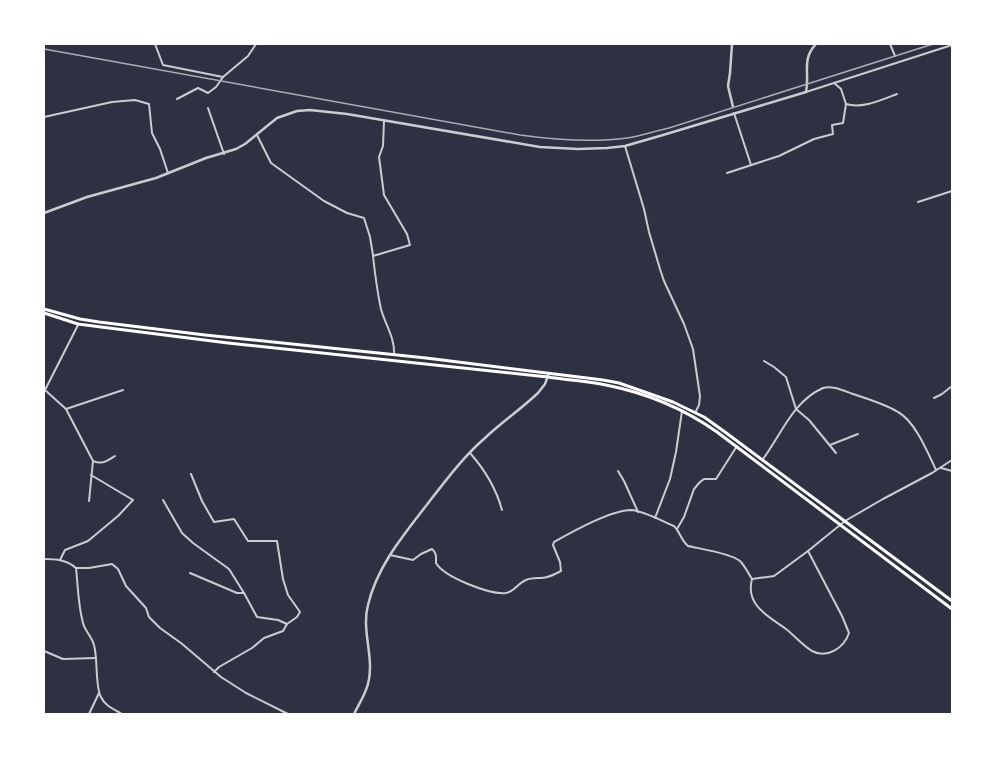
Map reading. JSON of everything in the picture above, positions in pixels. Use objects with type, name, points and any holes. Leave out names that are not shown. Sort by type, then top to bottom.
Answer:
[{"type":"main road","points":[[44,309],[80,319],[102,322],[227,337],[394,354],[548,375],[621,388],[653,398],[682,410],[736,446],[952,609]]},
{"type":"main road","points":[[44,313],[78,324],[102,327],[228,342],[619,383],[658,396],[695,413],[725,432],[952,601]]},
{"type":"main road","points":[[102,322],[102,327]]},
{"type":"street","points":[[155,44],[163,65],[223,76]]},
{"type":"street","points":[[177,99],[198,88],[208,93],[216,87],[223,76],[248,56],[256,44]]},
{"type":"street","points":[[732,44],[728,86],[733,107]]},
{"type":"street","points":[[806,92],[808,84],[806,63],[809,53],[816,44]]},
{"type":"street","points":[[890,44],[895,56]]},
{"type":"street","points":[[44,213],[87,197],[134,185],[206,158],[224,154],[241,147],[277,118],[287,114],[310,110],[348,114],[540,148],[578,149],[625,146],[806,92],[952,45]]},
{"type":"street","points":[[727,173],[779,156],[814,139],[833,134],[832,125],[843,123],[846,104],[841,89],[834,82]]},
{"type":"street","points":[[846,104],[854,106],[874,102],[897,94]]},
{"type":"street","points":[[44,117],[112,102],[135,100],[149,104],[152,133],[160,149],[168,173]]},
{"type":"street","points":[[208,108],[224,154]]},
{"type":"street","points":[[734,114],[751,165]]},
{"type":"street","points":[[373,256],[410,245],[404,228],[384,195],[379,157],[383,146],[384,121]]},
{"type":"street","points":[[257,135],[272,163],[324,201],[347,213],[364,218],[370,237],[376,282],[382,310],[394,346],[394,354]]},
{"type":"street","points":[[625,146],[664,281],[684,324],[693,349],[700,396],[695,413]]},
{"type":"street","points":[[918,202],[952,191]]},
{"type":"street","points":[[78,324],[44,390],[66,410],[93,461],[89,501]]},
{"type":"street","points":[[764,361],[786,377],[796,409],[809,420],[836,453]]},
{"type":"street","points":[[354,714],[365,694],[370,674],[366,620],[367,607],[372,590],[390,555],[401,538],[451,474],[484,438],[538,393],[545,384],[548,375]]},
{"type":"street","points":[[934,398],[952,386]]},
{"type":"street","points":[[763,459],[796,409],[807,399],[824,388],[831,387],[865,398],[898,412],[905,417],[913,426],[936,470]]},
{"type":"street","points":[[66,410],[123,390]]},
{"type":"street","points":[[655,518],[670,479],[676,452],[682,410]]},
{"type":"street","points":[[830,445],[858,434]]},
{"type":"street","points":[[677,529],[684,517],[694,489],[704,479],[716,479],[736,446]]},
{"type":"street","points":[[470,453],[486,473],[502,510]]},
{"type":"street","points":[[93,461],[98,463],[106,462],[115,456]]},
{"type":"street","points":[[752,579],[774,576],[845,521],[941,468],[952,460]]},
{"type":"street","points":[[941,468],[952,471]]},
{"type":"street","points":[[618,471],[638,512]]},
{"type":"street","points":[[190,474],[202,501],[214,522],[234,519],[248,541],[277,541],[283,579],[288,595],[300,612],[297,617],[287,624],[283,631],[264,638],[252,648],[219,667],[214,672]]},
{"type":"street","points":[[60,560],[65,550],[88,541],[118,516],[134,500],[91,475]]},
{"type":"street","points":[[163,500],[182,533],[193,543],[229,569],[257,617],[278,620],[287,624]]},
{"type":"street","points":[[390,555],[413,560],[432,549],[435,551],[436,563],[446,573],[462,581],[493,592],[506,593],[513,591],[526,580],[547,577],[561,571],[560,562],[553,545],[554,542],[582,527],[616,513],[631,510],[674,526],[683,542],[688,546],[731,556],[739,560],[746,568],[752,579],[750,586],[751,592],[759,609],[813,652],[827,653],[836,651],[844,643],[849,633],[842,616],[808,551]]},
{"type":"street","points":[[44,559],[60,560],[70,563],[76,568],[114,565],[118,569],[126,586],[146,608],[149,617],[160,628],[181,643],[214,672],[246,693],[288,714]]},
{"type":"street","points":[[76,568],[79,603],[83,623],[94,644],[99,692],[101,698],[109,707],[122,714]]},
{"type":"street","points":[[190,573],[236,593],[244,593]]},
{"type":"street","points":[[44,651],[63,659],[96,658]]},
{"type":"street","points":[[88,714],[99,692]]},
{"type":"railway","points":[[44,49],[520,135],[587,141],[627,138],[669,128],[933,44]]}]
